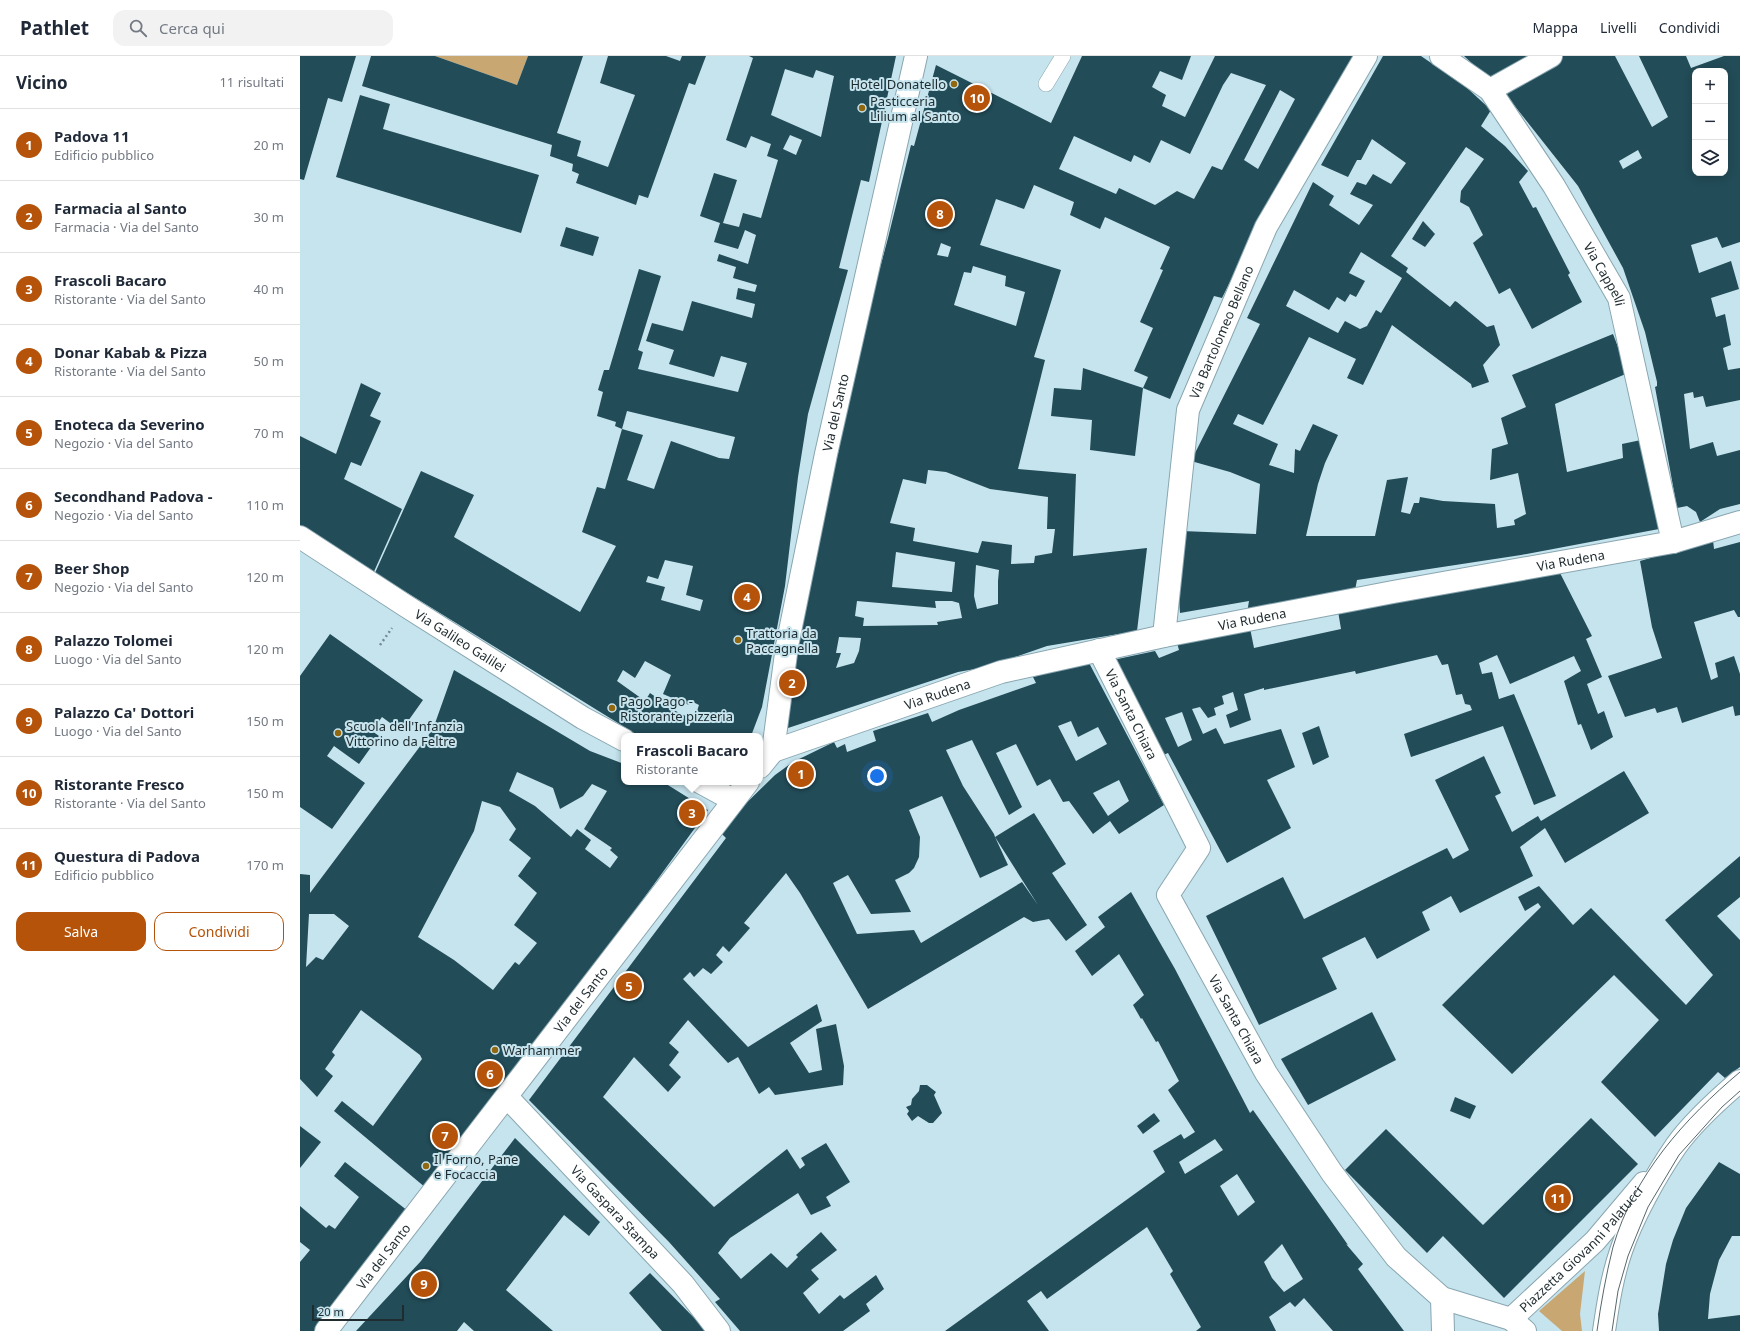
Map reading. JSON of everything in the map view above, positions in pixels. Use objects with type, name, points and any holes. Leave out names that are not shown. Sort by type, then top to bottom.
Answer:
[{"type":"street","name":"Via del Santo","points":[[767,759],[790,631],[828,447],[916,56]]},
{"type":"street","name":"Via Bartolomeo Bellano","points":[[1164,636],[1188,410],[1266,226],[1366,56]]},
{"type":"street","name":"Via Cappelli","points":[[1441,56],[1490,90],[1554,186],[1619,298],[1673,542]]},
{"type":"street","points":[[1490,90],[1551,56]]},
{"type":"street","name":"Via Rudena","points":[[767,759],[1001,672],[1164,636],[1673,542],[1740,522]]},
{"type":"street","name":"Via Galileo Galilei","points":[[300,537],[406,606],[570,709],[621,738]]},
{"type":"street","name":"Via Santa Chiara","points":[[1099,650],[1199,848],[1168,895],[1266,1073],[1332,1173],[1396,1257],[1442,1298],[1518,1325]]},
{"type":"street","points":[[706,785],[733,800]]},
{"type":"street","name":"Via del Santo","points":[[326,1331],[746,785]]},
{"type":"street","name":"Piazzetta Giovanni Palatucci","points":[[1518,1325],[1595,1241],[1705,1113],[1740,1081]]},
{"type":"street","name":"Via Gaspara Stampa","points":[[507,1097],[683,1284],[719,1331]]},
{"type":"street","name":"Piazzetta Giovanni Palatucci","points":[[1604,1331],[1610,1294],[1621,1250],[1645,1198],[1676,1145]]},
{"type":"street","points":[[1442,1298],[1443,1331]]},
{"type":"lane","points":[[1046,84],[1063,56]]},
{"type":"shaded area","points":[[435,56],[528,56],[517,85]]},
{"type":"shaded area","points":[[1585,1271],[1580,1314],[1582,1331],[1562,1331],[1539,1311]]},
{"type":"building","points":[[300,56],[356,56],[342,102],[328,98],[304,180],[300,179]]},
{"type":"building","points":[[371,56],[435,56],[517,85],[528,56],[583,56],[557,133],[581,141],[577,156],[608,167],[635,95],[600,83],[608,56],[666,56],[680,61],[682,56],[706,56],[695,85],[689,83],[648,198],[639,195],[636,205],[576,183],[579,174],[572,171],[573,164],[550,156],[552,145],[362,86]]},
{"type":"building","points":[[749,56],[896,56],[869,182],[861,180],[839,268],[848,270],[808,414],[798,477],[785,586],[762,707],[752,733],[634,733],[375,573],[421,471],[474,495],[454,537],[580,612],[616,546],[582,532],[597,487],[605,489],[622,429],[615,426],[616,422],[597,416],[603,392],[598,390],[604,370],[609,370],[639,269],[661,276],[638,350],[643,352],[638,369],[738,392],[747,363],[721,356],[714,377],[669,364],[674,350],[646,341],[652,323],[683,331],[692,301],[752,318],[755,304],[736,299],[738,288],[755,292],[757,285],[733,278],[736,267],[717,261],[719,254],[748,264],[756,235],[745,230],[738,249],[714,242],[720,223],[700,216],[714,173],[737,180],[723,223],[739,227],[743,213],[761,218],[778,160],[767,156],[771,144],[751,136],[746,148],[726,140],[753,58]],"holes":[[[785,69],[813,78],[816,70],[834,76],[821,137],[771,115]],[[790,135],[802,140],[796,155],[783,149]],[[627,411],[735,437],[729,459],[719,458],[671,441],[654,489],[627,480],[643,435],[622,429]],[[665,560],[693,566],[686,595],[703,600],[700,611],[661,600],[665,587],[646,582],[648,576],[658,579]],[[645,661],[671,675],[663,694],[689,705],[691,701],[699,705],[694,720],[659,703],[660,700],[650,693],[645,701],[617,681],[623,670],[635,678]]]},
{"type":"building","points":[[1082,56],[1191,56],[1182,80],[1160,71],[1152,87],[1166,95],[1162,106],[1185,117],[1215,56],[1356,56],[1265,212],[1222,298],[1214,296],[1170,399],[1143,388],[1148,377],[1134,371],[1153,328],[1140,322],[1163,270],[1160,269],[1170,247],[1105,217],[1100,229],[1070,215],[1074,202],[1034,185],[1024,209],[996,199],[980,245],[1061,270],[1034,357],[1045,360],[1018,469],[1076,474],[1073,556],[1147,548],[1137,631],[1047,646],[986,667],[958,672],[785,729],[802,612],[839,449],[832,447],[888,238],[911,145],[914,146],[936,65],[1051,123]],"holes":[[[1231,73],[1266,85],[1222,170],[1212,166],[1194,199],[1177,191],[1155,205],[1119,188],[1116,194],[1059,169],[1074,136],[1131,162],[1134,155],[1150,163],[1161,140],[1190,154],[1223,85]],[[1280,90],[1295,99],[1258,169],[1244,160]],[[941,243],[951,247],[948,257],[937,255]],[[973,266],[1006,276],[1005,286],[1025,292],[1016,326],[954,305],[964,272],[971,273]],[[928,470],[946,472],[990,489],[1048,497],[1047,529],[1055,529],[1052,553],[1035,556],[1034,563],[1011,564],[1012,545],[982,541],[978,553],[913,541],[915,528],[890,523],[903,479],[926,484]],[[896,552],[955,562],[952,592],[892,587]],[[976,565],[999,570],[998,604],[977,609],[974,596]],[[857,601],[936,608],[935,601],[952,601],[959,603],[962,618],[937,622],[938,625],[863,626],[864,618],[855,616]],[[839,637],[861,638],[859,651],[854,663],[836,668],[841,653],[836,653]]]},
{"type":"building","points":[[1383,56],[1421,56],[1466,87],[1491,110],[1481,126],[1505,146],[1528,171],[1519,182],[1533,208],[1536,207],[1570,273],[1568,275],[1582,302],[1532,329],[1510,288],[1499,294],[1473,243],[1483,235],[1469,207],[1460,202],[1461,191],[1484,159],[1466,147],[1391,256],[1408,268],[1406,272],[1450,307],[1455,301],[1487,327],[1494,325],[1500,345],[1483,365],[1489,382],[1472,388],[1471,384],[1392,325],[1363,385],[1347,378],[1356,359],[1309,337],[1263,425],[1238,414],[1233,424],[1278,444],[1269,465],[1294,473],[1295,449],[1300,451],[1313,424],[1338,435],[1325,463],[1318,484],[1306,536],[1375,536],[1387,480],[1408,477],[1401,512],[1410,514],[1414,503],[1419,503],[1420,497],[1443,501],[1495,504],[1497,528],[1515,525],[1514,520],[1526,514],[1518,473],[1490,480],[1492,449],[1508,444],[1501,418],[1526,407],[1512,375],[1613,334],[1628,373],[1555,404],[1567,472],[1623,458],[1622,444],[1641,440],[1659,529],[1521,555],[1357,580],[1355,590],[1247,613],[1249,601],[1180,613],[1177,571],[1182,531],[1256,534],[1260,484],[1230,472],[1191,461],[1260,324],[1247,318],[1313,182],[1334,196],[1329,205],[1359,225],[1373,205],[1350,194],[1357,182],[1366,185],[1373,174],[1391,184],[1406,163],[1372,139],[1361,160],[1357,160],[1348,177],[1321,165]],"holes":[[[1361,252],[1402,278],[1381,313],[1376,310],[1367,326],[1360,329],[1345,321],[1338,333],[1286,306],[1294,290],[1329,310],[1337,297],[1345,302],[1350,294],[1356,297],[1365,281],[1349,273]]]},
{"type":"building","points":[[1464,56],[1539,56],[1491,81]]},
{"type":"building","points":[[1561,56],[1615,56],[1652,127],[1668,117],[1639,56],[1686,56],[1691,68],[1724,56],[1740,56],[1740,242],[1722,248],[1717,237],[1691,245],[1699,273],[1731,261],[1739,289],[1711,298],[1716,317],[1725,314],[1731,345],[1723,348],[1728,370],[1740,368],[1740,400],[1706,407],[1703,396],[1694,398],[1693,392],[1684,394],[1690,449],[1713,442],[1717,456],[1740,450],[1740,504],[1720,509],[1700,522],[1696,512],[1687,506],[1677,508],[1655,387],[1657,386],[1657,382],[1645,332],[1623,268],[1578,186],[1502,90]],"holes":[[[1638,150],[1642,158],[1623,169],[1619,161]]]},
{"type":"building","points":[[360,95],[390,104],[383,129],[539,175],[521,233],[336,177]]},
{"type":"building","points":[[1423,221],[1435,234],[1425,247],[1412,239]]},
{"type":"building","points":[[566,227],[599,237],[593,256],[560,246]]},
{"type":"building","points":[[1083,368],[1143,388],[1135,456],[1090,450],[1092,420],[1051,416],[1054,388],[1081,390]]},
{"type":"building","points":[[361,383],[381,393],[370,416],[381,421],[361,466],[351,462],[344,479],[402,509],[372,576],[300,528],[300,436],[336,454]]},
{"type":"building","points":[[1713,540],[1714,549],[1740,542],[1740,617],[1738,617],[1734,610],[1694,622],[1711,680],[1718,677],[1715,663],[1734,656],[1740,674],[1740,715],[1735,716],[1733,706],[1682,723],[1677,707],[1657,713],[1655,708],[1625,717],[1608,676],[1662,658],[1652,627],[1640,561]]},
{"type":"building","points":[[1559,571],[1592,636],[1586,639],[1602,677],[1587,684],[1598,714],[1604,711],[1613,737],[1591,750],[1581,724],[1578,725],[1564,681],[1581,671],[1574,656],[1510,684],[1497,655],[1479,663],[1482,674],[1492,672],[1499,699],[1514,694],[1556,796],[1534,805],[1503,726],[1411,757],[1404,734],[1472,710],[1470,705],[1465,704],[1462,694],[1456,695],[1448,664],[1442,665],[1437,655],[1356,674],[1355,671],[1264,690],[1264,688],[1244,694],[1251,720],[1230,728],[1226,715],[1238,710],[1233,692],[1222,696],[1224,704],[1214,708],[1216,715],[1208,718],[1200,707],[1192,709],[1203,734],[1216,728],[1224,744],[1281,729],[1295,767],[1267,780],[1291,828],[1227,863],[1168,753],[1161,756],[1113,660],[1155,651],[1159,658],[1179,650],[1177,643],[1250,628],[1254,648],[1341,629],[1338,611]],"holes":[[[1182,712],[1192,740],[1178,747],[1165,718]]]},
{"type":"building","name":"Scuola dell'Infanzia Vittorino da Feltre","points":[[330,634],[423,700],[401,731],[382,717],[372,731],[379,736],[359,764],[334,746],[327,756],[365,783],[332,829],[300,807],[300,676]]},
{"type":"building","points":[[1088,661],[1164,805],[1119,834],[1110,821],[1093,834],[1069,801],[1063,802],[1050,779],[1037,786],[1016,744],[996,753],[1022,807],[1009,815],[972,740],[946,750],[963,786],[995,837],[1034,813],[1066,864],[1052,873],[1087,925],[1066,941],[1049,919],[1033,922],[1024,917],[868,1009],[800,893],[786,873],[744,923],[750,928],[729,952],[723,946],[716,955],[723,962],[711,974],[703,968],[694,977],[690,972],[683,979],[748,1047],[817,1004],[822,1021],[790,1043],[809,1073],[822,1070],[816,1029],[836,1024],[844,1066],[843,1085],[775,1095],[769,1087],[759,1094],[738,1057],[728,1063],[688,1020],[669,1043],[679,1052],[669,1065],[681,1077],[668,1092],[634,1057],[603,1097],[714,1207],[787,1149],[800,1169],[805,1165],[801,1158],[826,1143],[850,1182],[826,1197],[831,1206],[811,1215],[798,1193],[730,1238],[718,1253],[741,1279],[771,1253],[787,1268],[798,1257],[796,1255],[821,1232],[837,1250],[811,1270],[819,1279],[803,1293],[819,1314],[840,1295],[844,1299],[876,1275],[884,1289],[866,1304],[870,1311],[843,1331],[740,1331],[715,1302],[720,1299],[669,1242],[529,1100],[726,838],[720,832],[733,816],[775,775],[793,762],[834,742],[837,748],[845,744],[847,752],[876,741],[873,731],[928,713],[932,722],[959,710],[1036,683],[1033,677]],"holes":[[[1071,721],[1078,737],[1098,727],[1107,744],[1076,761],[1058,726]],[[1119,780],[1129,801],[1108,816],[1093,793]],[[942,796],[980,878],[1008,865],[995,837],[1038,905],[1022,882],[921,943],[914,930],[857,934],[833,883],[848,875],[871,914],[911,912],[895,880],[909,873],[914,868],[919,857],[920,837],[909,810]]]},
{"type":"building","points":[[454,670],[590,751],[621,763],[621,785],[668,785],[708,810],[620,931],[426,1188],[334,1111],[342,1101],[373,1126],[422,1059],[420,1055],[361,1010],[332,1052],[335,1055],[325,1069],[333,1076],[317,1097],[300,1079],[300,874],[310,875],[310,893],[433,729]],"holes":[[[517,772],[553,788],[560,809],[583,796],[592,784],[607,791],[584,829],[612,848],[610,850],[618,857],[610,868],[585,849],[591,840],[577,829],[571,837],[535,806],[509,791]],[[482,801],[500,807],[516,829],[509,840],[531,858],[518,876],[537,893],[514,925],[537,943],[519,965],[515,962],[493,990],[454,960],[418,937],[474,831]],[[309,914],[334,914],[349,926],[323,960],[316,957],[306,967]]]},
{"type":"building","points":[[1319,726],[1329,757],[1313,765],[1302,733]]},
{"type":"building","points":[[1484,756],[1501,793],[1495,796],[1512,832],[1538,816],[1541,821],[1624,771],[1649,813],[1565,863],[1545,828],[1520,847],[1533,876],[1460,913],[1451,896],[1422,912],[1430,930],[1377,959],[1365,937],[1322,958],[1337,989],[1259,1025],[1206,916],[1283,877],[1304,919],[1447,848],[1453,859],[1469,850],[1435,780]]},
{"type":"building","points":[[1740,856],[1740,897],[1717,916],[1740,940],[1740,1067],[1725,1078],[1718,1072],[1655,1137],[1601,1082],[1659,1020],[1614,975],[1512,1074],[1442,1005],[1541,907],[1538,903],[1525,911],[1518,897],[1539,886],[1573,925],[1591,908],[1686,1005],[1713,975],[1665,920]]},
{"type":"building","points":[[1131,892],[1175,969],[1250,1113],[1253,1110],[1348,1245],[1346,1244],[1363,1264],[1358,1269],[1404,1331],[1333,1331],[1304,1298],[1295,1307],[1290,1302],[1269,1317],[1276,1331],[1196,1331],[1201,1327],[1170,1274],[1173,1271],[1147,1227],[1047,1299],[1041,1291],[1027,1301],[1049,1331],[945,1331],[1165,1172],[1153,1151],[1181,1134],[1184,1139],[1195,1132],[1168,1090],[1179,1081],[1158,1041],[1156,1042],[1133,1005],[1144,995],[1119,954],[1092,976],[1075,951],[1105,927],[1098,917]],"holes":[[[1215,1139],[1223,1150],[1185,1174],[1179,1162]],[[1237,1174],[1255,1202],[1238,1216],[1220,1186]],[[1282,1244],[1303,1279],[1284,1292],[1272,1278],[1264,1262]]]},
{"type":"building","points":[[1372,1012],[1396,1060],[1308,1105],[1281,1059]]},
{"type":"building","points":[[920,1085],[927,1085],[936,1092],[934,1095],[942,1113],[933,1123],[929,1123],[918,1116],[912,1121],[907,1114],[909,1111],[906,1107],[911,1105],[912,1099],[919,1091]]},
{"type":"building","points":[[1455,1097],[1476,1106],[1470,1119],[1450,1111]]},
{"type":"building","points":[[1154,1113],[1160,1121],[1143,1134],[1137,1126]]},
{"type":"building","points":[[1591,1118],[1638,1164],[1504,1298],[1443,1236],[1427,1253],[1345,1170],[1386,1129],[1483,1225]]},
{"type":"building","points":[[300,1126],[321,1142],[300,1168]]},
{"type":"building","points":[[515,1138],[600,1222],[589,1236],[564,1215],[506,1290],[553,1331],[474,1331],[464,1322],[457,1331],[356,1331],[421,1261]]},
{"type":"building","points":[[345,1162],[408,1211],[315,1331],[300,1331],[300,1262],[310,1250],[300,1242],[300,1206],[326,1228],[329,1225],[335,1229],[359,1197],[334,1176]]},
{"type":"building","points":[[1719,1162],[1740,1174],[1740,1236],[1732,1236],[1719,1260],[1710,1294],[1708,1319],[1740,1315],[1740,1331],[1659,1331],[1658,1314],[1666,1264],[1673,1240],[1686,1208]]},
{"type":"building","points":[[650,1273],[707,1331],[662,1331],[629,1293]]},
{"type":"tram line","points":[[1597,1331],[1613,1247],[1622,1221],[1634,1196],[1663,1150],[1699,1109],[1740,1072]]},
{"type":"tram line","points":[[1612,1331],[1618,1291],[1628,1256],[1648,1207],[1679,1155],[1722,1107],[1740,1091]]},
{"type":"place","name":"Hotel Donatello","points":[[954,84]]},
{"type":"place","name":"Ristorante Fresco","points":[[977,98]]},
{"type":"place","name":"Pasticceria Lilium al Santo","points":[[862,108]]},
{"type":"place","name":"Palazzo Tolomei","points":[[940,214]]},
{"type":"place","name":"Donar Kabab & Pizza","points":[[747,597]]},
{"type":"place","name":"Trattoria da Paccagnella","points":[[738,640]]},
{"type":"place","name":"Farmacia al Santo","points":[[792,683]]},
{"type":"place","name":"Pago Pago - Ristorante pizzeria","points":[[612,708]]},
{"type":"place","name":"Scuola dell'Infanzia Vittorino da Feltre","points":[[338,733]]},
{"type":"place","name":"Padova 11","points":[[801,774]]},
{"type":"place","name":"Frascoli Bacaro","points":[[692,813]]},
{"type":"place","name":"Enoteca da Severino","points":[[629,986]]},
{"type":"place","name":"Warhammer","points":[[495,1050]]},
{"type":"place","name":"Secondhand Padova -","points":[[490,1074]]},
{"type":"place","name":"Beer Shop","points":[[445,1136]]},
{"type":"place","name":"Il Forno, Pane e Focaccia","points":[[426,1166]]},
{"type":"place","name":"Questura di Padova","points":[[1558,1198]]},
{"type":"place","name":"Palazzo Ca' Dottori","points":[[424,1284]]}]
